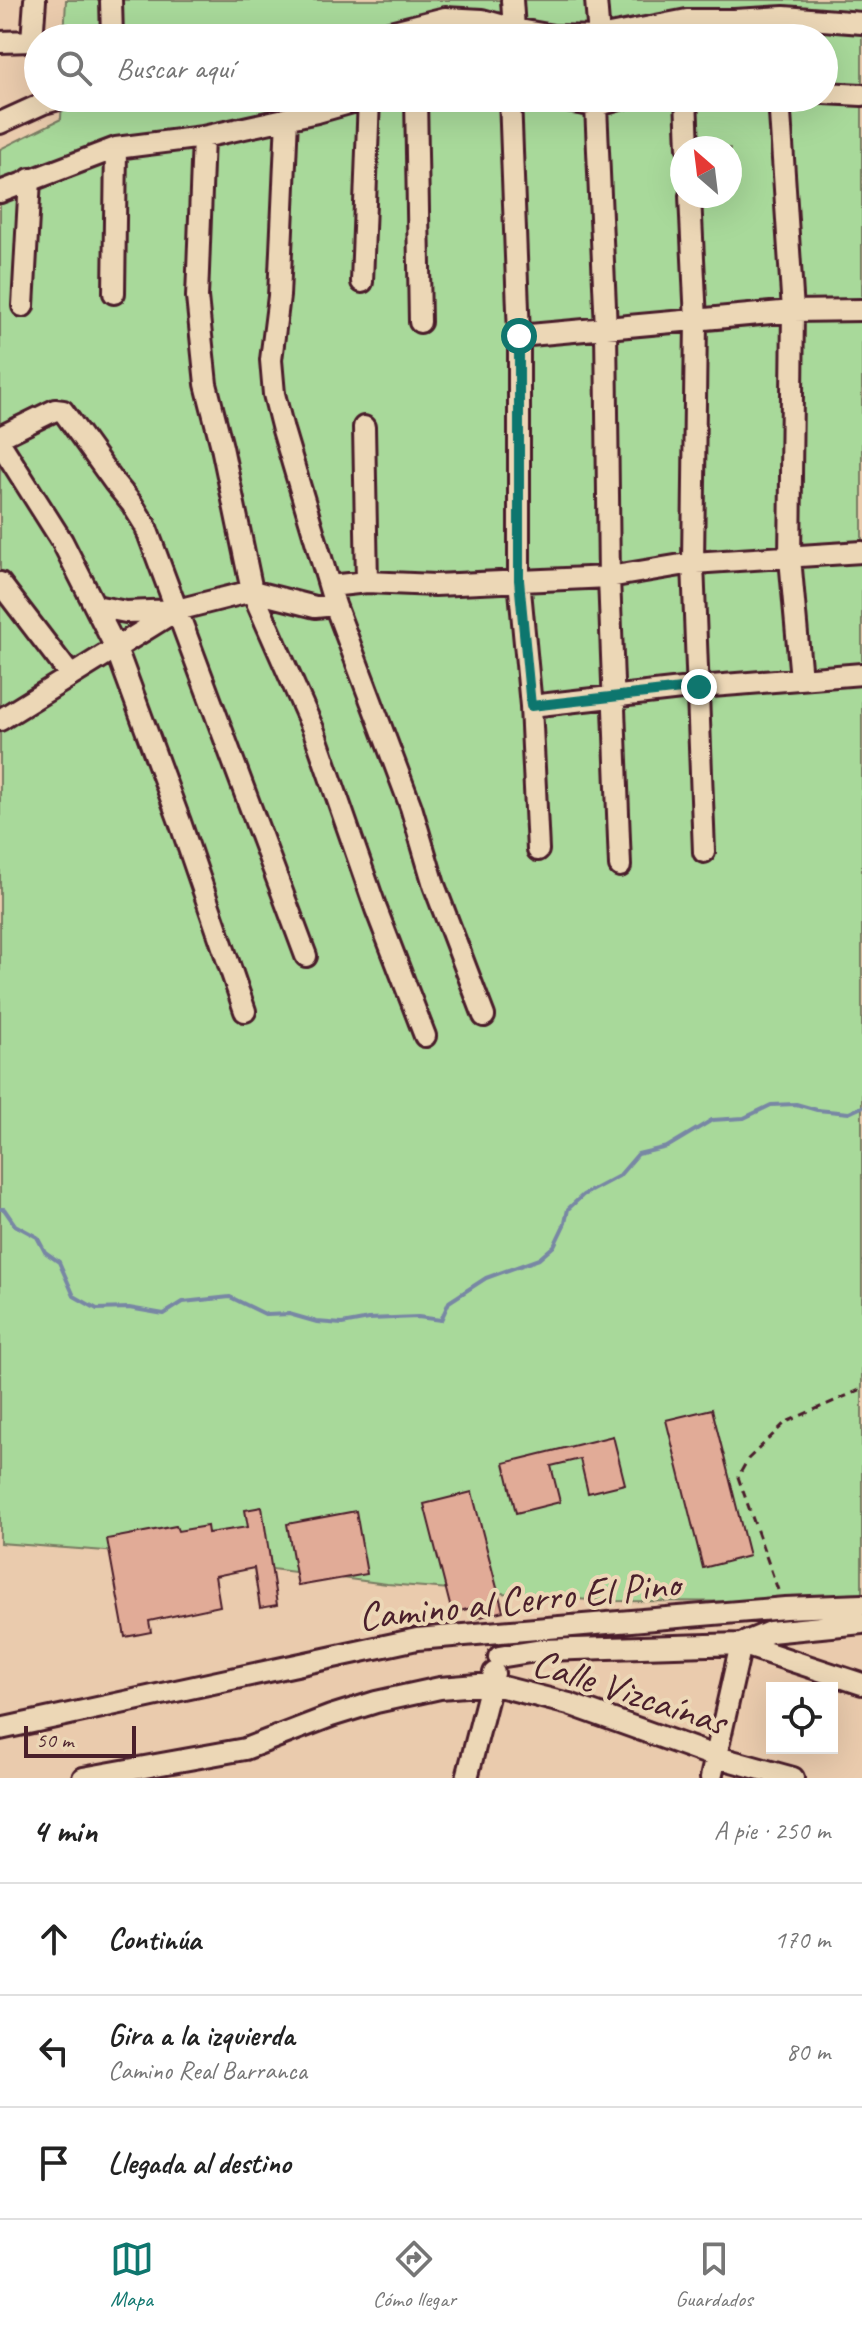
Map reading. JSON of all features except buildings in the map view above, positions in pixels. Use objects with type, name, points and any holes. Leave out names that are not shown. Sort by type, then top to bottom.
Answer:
[{"type":"street","points":[[33,24],[35,0]]},
{"type":"street","points":[[111,0],[112,24]]},
{"type":"street","points":[[512,0],[514,24]]},
{"type":"street","points":[[596,0],[598,24]]},
{"type":"street","points":[[641,24],[686,10],[734,20],[783,9],[862,23]]},
{"type":"street","points":[[421,24],[445,18],[496,24]]},
{"type":"street","points":[[0,42],[24,41]]},
{"type":"street","points":[[838,94],[862,95]]},
{"type":"street","points":[[0,123],[24,112]]},
{"type":"street","points":[[0,192],[116,148],[203,137],[311,112]]},
{"type":"street","points":[[362,282],[368,112]]},
{"type":"street","points":[[416,112],[420,322]]},
{"type":"street","points":[[511,112],[519,336],[519,580],[531,706],[538,850]]},
{"type":"street","points":[[596,112],[606,329],[609,577],[620,866]]},
{"type":"street","points":[[687,112],[688,136]]},
{"type":"street","points":[[780,112],[793,311],[790,558],[801,679]]},
{"type":"street","points":[[287,118],[279,296],[271,360],[274,394],[332,595],[406,793],[434,885],[484,1016]]},
{"type":"street","points":[[203,137],[197,297],[206,384],[252,591],[314,731],[376,909],[425,1036]]},
{"type":"street","points":[[114,293],[116,148]]},
{"type":"street","points":[[23,306],[30,179]]},
{"type":"street","points":[[691,208],[696,321],[693,563],[704,852]]},
{"type":"street","points":[[519,336],[793,311],[862,310]]},
{"type":"street","points":[[245,1011],[116,648],[62,541],[0,440],[55,410],[63,411],[68,416],[145,525],[306,956]]},
{"type":"street","points":[[364,427],[367,582]]},
{"type":"street","points":[[95,606],[126,612],[177,610],[252,591],[315,607],[332,595],[367,582],[435,585],[609,577],[693,563],[862,552]]},
{"type":"street","points":[[0,583],[71,676]]},
{"type":"street","points":[[0,720],[177,610]]},
{"type":"street","points":[[531,706],[699,687],[862,674]]},
{"type":"street","name":"Camino al Cerro El Pino","points":[[0,1729],[417,1639],[785,1608],[862,1605]]},
{"type":"street","points":[[741,1644],[770,1632],[862,1623]]},
{"type":"street","points":[[467,1778],[507,1631]]},
{"type":"street","points":[[499,1657],[542,1650],[741,1644],[862,1684]]},
{"type":"street","points":[[711,1778],[741,1644]]},
{"type":"street","name":"Calle Vizcaínas","points":[[83,1778],[245,1749],[376,1702],[440,1688],[491,1684],[569,1704],[717,1757],[793,1778]]},
{"type":"path","points":[[785,1608],[738,1477],[748,1459],[786,1422],[862,1389]]},
{"type":"green space","points":[[66,0],[862,0],[862,1602],[602,1601],[387,1584],[172,1556],[0,1543],[0,149],[61,119],[61,112],[838,112],[838,24],[65,24]]},
{"type":"waterway","points":[[0,1209],[4,1209],[15,1225],[37,1237],[45,1252],[59,1262],[74,1296],[97,1309],[129,1308],[164,1314],[183,1302],[230,1297],[267,1315],[289,1314],[317,1322],[342,1324],[369,1319],[418,1317],[441,1320],[449,1302],[486,1278],[539,1259],[554,1246],[568,1209],[583,1195],[619,1176],[638,1154],[667,1147],[712,1120],[744,1118],[771,1105],[796,1104],[849,1113],[862,1107]]},
{"type":"route","points":[[519,336],[519,580],[531,706],[699,687]]}]
